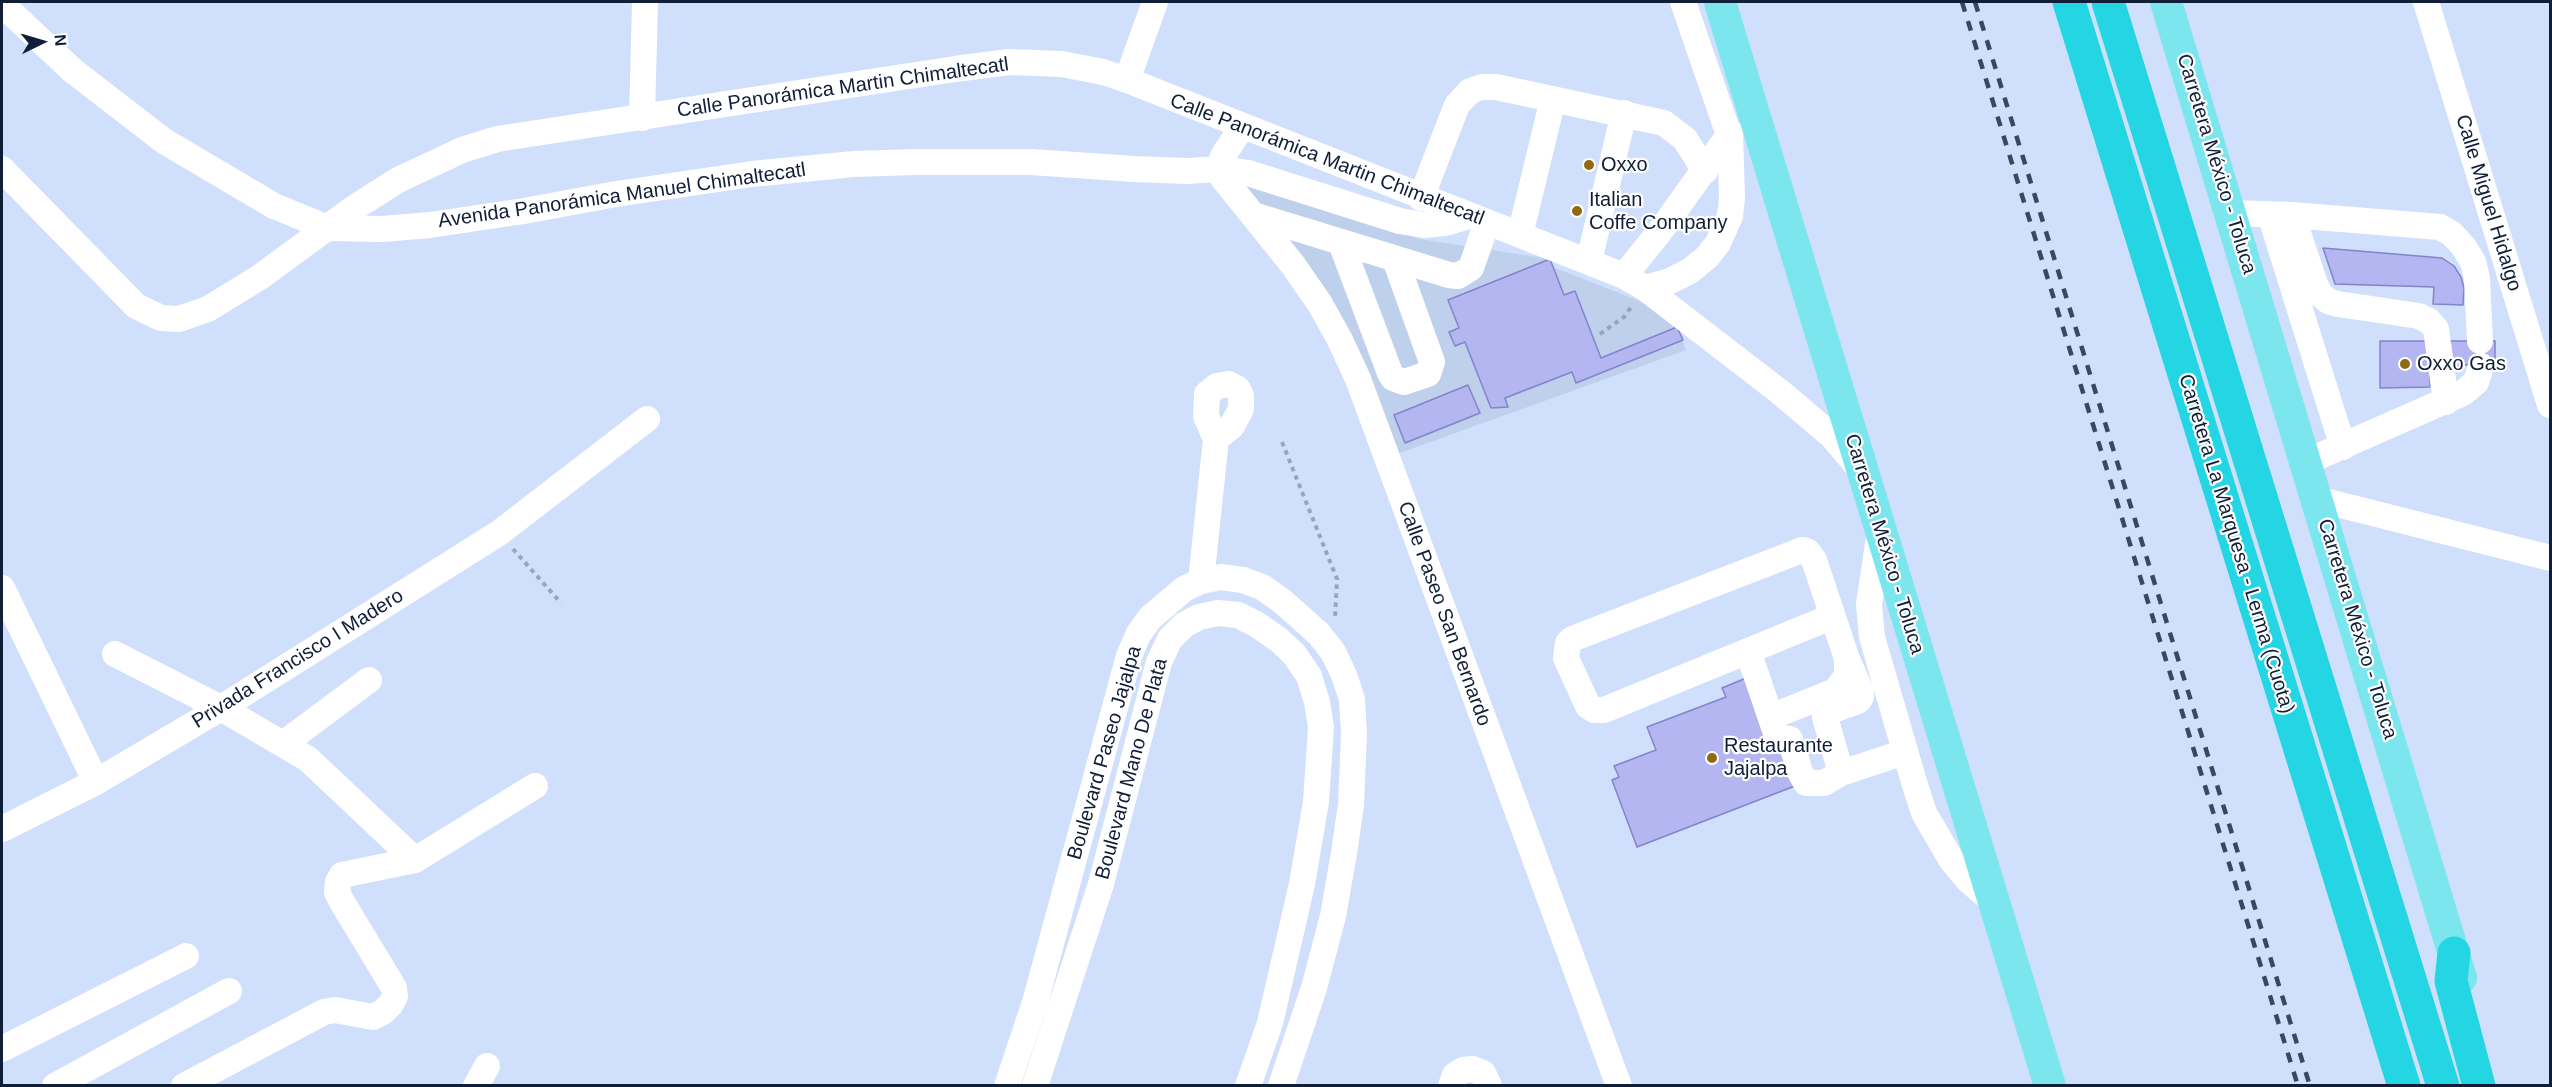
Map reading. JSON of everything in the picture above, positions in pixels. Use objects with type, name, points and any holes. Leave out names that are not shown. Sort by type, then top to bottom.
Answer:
[{"type":"highway","name":"Carretera La Marquesa - Lerma (Cuota)","points":[[2069,2],[2404,1086]]},
{"type":"highway","name":"Carretera La Marquesa - Lerma (Cuota)","points":[[2108,2],[2443,1086]]},
{"type":"highway","points":[[2454,953],[2451,981],[2479,1086]]},
{"type":"main road","name":"Carretera México - Toluca","points":[[2166,2],[2493,1086]]},
{"type":"main road","name":"Carretera México - Toluca","points":[[1709,5],[1743,79],[2050,1086]]},
{"type":"street","points":[[642,117],[645,2]]},
{"type":"street","points":[[1127,80],[1155,2]]},
{"type":"street","name":"Calle Miguel Hidalgo","points":[[2426,2],[2550,405]]},
{"type":"street","points":[[2,4],[72,70],[164,141],[274,206],[328,228]]},
{"type":"street","points":[[1634,282],[1670,280],[1689,271],[1718,243],[1730,216],[1732,198],[1729,135],[1709,5]]},
{"type":"street","name":"Calle Panorámica Martin Chimaltecatl","points":[[2,170],[136,306],[161,318],[179,319],[208,309],[260,277],[354,208],[398,180],[462,150],[523,134],[955,69],[1009,62],[1062,64],[1103,72],[1127,80],[1421,198],[1589,261],[1634,282],[1806,414],[1832,436],[1863,472]]},
{"type":"street","points":[[1634,282],[1729,135],[1733,107],[1743,79]]},
{"type":"street","points":[[1421,198],[1457,105],[1470,91],[1482,87],[1496,87],[1664,123],[1675,129],[1685,139],[1705,171]]},
{"type":"street","points":[[1520,235],[1553,99]]},
{"type":"street","points":[[1589,261],[1624,113]]},
{"type":"street","points":[[1218,169],[1223,156],[1242,127]]},
{"type":"street","name":"Avenida Panorámica Manuel Chimaltecatl","points":[[328,228],[382,229],[430,225],[752,174],[854,164],[916,162],[1030,162],[1145,169],[1218,169],[1248,173],[1408,222],[1424,225],[1478,219]]},
{"type":"street","name":"Calle Paseo San Bernardo","points":[[1218,169],[1320,304],[1358,380],[1620,1086]]},
{"type":"street","points":[[2231,213],[2281,214],[2439,227],[2452,234],[2464,248],[2477,278],[2480,353],[2476,382],[2471,388],[2446,402],[2306,462]]},
{"type":"street","points":[[2281,214],[2320,294],[2328,301],[2419,316],[2429,321],[2436,329],[2446,402]]},
{"type":"street","points":[[2281,214],[2343,447]]},
{"type":"street","points":[[1253,215],[1449,275],[1465,273],[1471,268],[1478,219]]},
{"type":"street","points":[[1341,243],[1390,373],[1393,378],[1404,382],[1428,374],[1432,362],[1395,260]]},
{"type":"street","name":"Privada Francisco I Madero","points":[[2,829],[96,782],[221,708],[499,533],[647,419]]},
{"type":"street","points":[[1201,581],[1216,439]]},
{"type":"street","points":[[2317,499],[2550,558]]},
{"type":"street","points":[[1880,531],[1871,586],[1870,620],[1872,637],[1905,752],[1924,813],[1936,838],[1968,880],[1994,903]]},
{"type":"street","points":[[1831,617],[1604,710],[1594,710],[1588,706],[1566,658],[1565,650],[1572,639],[1802,550],[1807,551],[1814,560],[1831,617],[1861,691],[1858,701],[1833,710],[1826,717],[1841,773]]},
{"type":"street","name":"Boulevard Paseo Jajalpa","points":[[1007,1086],[1036,999],[1129,656],[1138,635],[1150,618],[1167,602],[1184,589],[1201,581],[1221,577],[1243,580],[1262,587],[1282,601],[1319,634],[1333,652],[1352,699],[1354,734],[1351,805],[1333,916],[1314,988],[1281,1086]]},
{"type":"street","points":[[2,588],[96,782]]},
{"type":"street","name":"Boulevard Mano De Plata","points":[[1035,1086],[1101,884],[1159,662],[1170,639],[1184,625],[1199,617],[1218,613],[1238,615],[1256,624],[1294,654],[1309,676],[1317,702],[1321,727],[1316,801],[1302,884],[1270,1023],[1248,1086]]},
{"type":"street","points":[[1748,651],[1778,739],[1790,739],[1806,783],[1818,784],[1841,773],[1905,752]]},
{"type":"street","points":[[115,654],[221,708],[308,759],[415,860]]},
{"type":"street","points":[[1771,717],[1835,691],[1847,676],[1847,659]]},
{"type":"street","points":[[283,744],[369,680]]},
{"type":"street","points":[[1795,757],[1807,740],[1813,736],[1819,736],[1831,742]]},
{"type":"street","points":[[184,1086],[315,1015],[335,1010],[373,1017],[383,1012],[395,996],[394,988],[337,892],[338,882],[342,875],[415,860],[535,786]]},
{"type":"street","points":[[1316,801],[1351,805]]},
{"type":"street","points":[[1071,874],[1101,884]]},
{"type":"street","points":[[2,1049],[186,956]]},
{"type":"street","points":[[55,1086],[229,991]]},
{"type":"street","points":[[1450,1086],[1455,1075],[1463,1070],[1473,1069],[1483,1073],[1489,1086]]},
{"type":"path","points":[[1600,334],[1624,317],[1634,282]]},
{"type":"path","points":[[1282,442],[1337,579],[1333,652]]},
{"type":"path","points":[[499,533],[561,603]]},
{"type":"shaded area","points":[[1231,175],[1333,206],[1419,239],[1550,259],[1553,267],[1642,302],[1677,327],[1686,350],[1397,454]]},
{"type":"building","points":[[2323,248],[2442,258],[2454,266],[2461,277],[2464,288],[2463,305],[2433,304],[2434,287],[2335,284]]},
{"type":"building","points":[[1550,259],[1564,295],[1575,291],[1601,358],[1677,327],[1683,340],[1576,383],[1572,372],[1505,398],[1508,407],[1491,408],[1465,342],[1455,346],[1449,332],[1459,328],[1448,300]]},
{"type":"building","name":"Oxxo Gas","points":[[2380,341],[2430,341],[2430,387],[2380,388]]},
{"type":"building","points":[[2449,341],[2495,341],[2495,365],[2450,365]]},
{"type":"building","points":[[1468,385],[1480,413],[1405,443],[1394,415]]},
{"type":"building","name":"Restaurante Jajalpa","points":[[1751,676],[1800,784],[1637,847],[1612,780],[1619,777],[1614,766],[1656,750],[1647,727],[1726,697],[1722,688]]},
{"type":"railway","points":[[1962,2],[2298,1086]]},
{"type":"railway","points":[[1975,2],[2310,1086]]},
{"type":"place","name":"Oxxo","points":[[1589,165]]},
{"type":"place","name":"Italian Coffe Company","points":[[1577,211]]},
{"type":"place","name":"Oxxo Gas","points":[[2405,364]]},
{"type":"place","name":"Restaurante Jajalpa","points":[[1712,758]]}]
